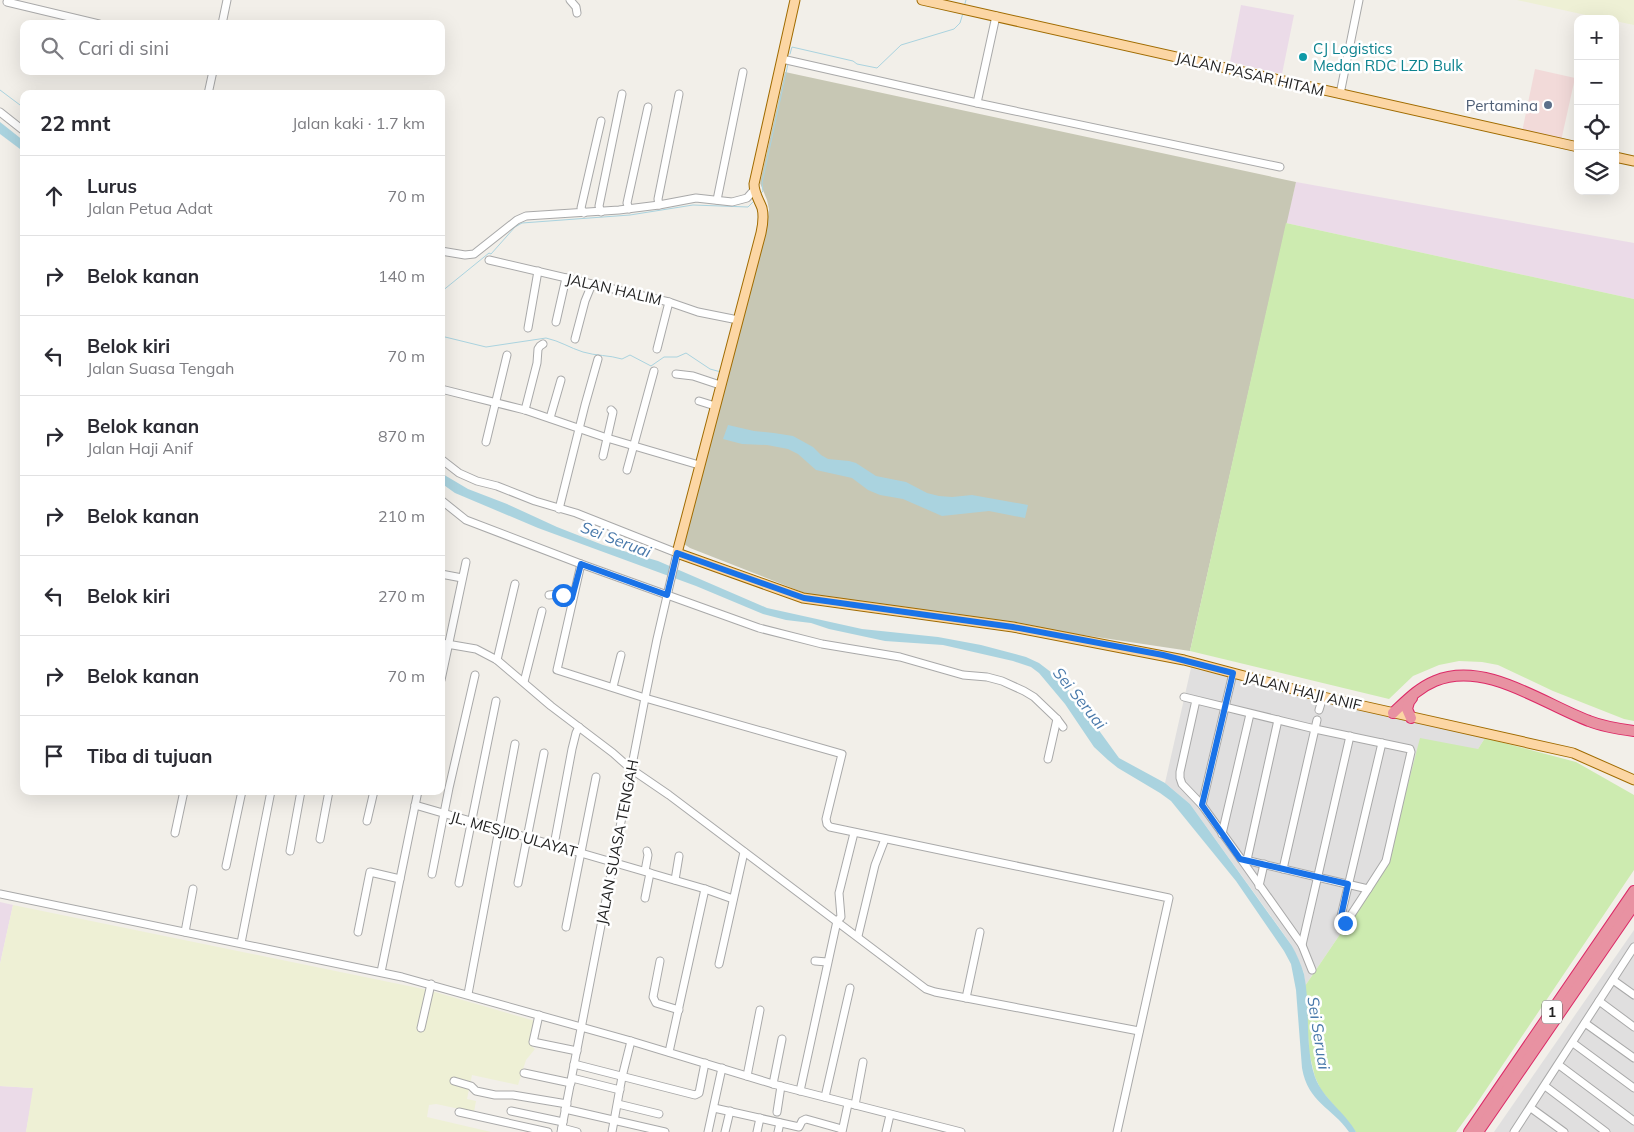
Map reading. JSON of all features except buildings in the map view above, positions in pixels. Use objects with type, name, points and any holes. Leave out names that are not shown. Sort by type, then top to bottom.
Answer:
[{"type":"highway","points":[[1393,713],[1415,692],[1429,684],[1446,677],[1470,675],[1482,676],[1503,683],[1590,722],[1634,733]]},
{"type":"highway","points":[[1411,718],[1408,713],[1408,705],[1417,694],[1430,686],[1446,680],[1469,677],[1501,685],[1588,726],[1606,731],[1634,733]]},
{"type":"highway","points":[[1611,925],[1634,884]]},
{"type":"highway","name":"1","points":[[1470,1132],[1634,891]]},
{"type":"highway","name":"1","points":[[1478,1132],[1634,905]]},
{"type":"highway","points":[[1590,969],[1606,953],[1634,911]]},
{"type":"main road","points":[[677,553],[763,224],[763,215],[754,184],[795,0]]},
{"type":"main road","name":"JALAN PASAR HITAM","points":[[922,0],[1574,147]]},
{"type":"main road","points":[[1619,158],[1634,161]]},
{"type":"main road","name":"JALAN HAJI ANIF","points":[[677,553],[804,598],[1013,627],[1163,655],[1323,697],[1572,753],[1634,780]]},
{"type":"street","points":[[223,20],[227,0]]},
{"type":"street","points":[[570,0],[576,6],[577,13]]},
{"type":"street","points":[[1340,94],[1359,0]]},
{"type":"street","points":[[7,2],[82,20]]},
{"type":"street","points":[[977,103],[996,16]]},
{"type":"street","points":[[782,59],[977,103],[1280,167]]},
{"type":"street","points":[[717,200],[743,72]]},
{"type":"street","points":[[209,90],[212,75]]},
{"type":"street","points":[[601,212],[599,206],[622,94]]},
{"type":"street","points":[[659,205],[658,199],[679,94]]},
{"type":"street","points":[[629,209],[627,203],[648,106]]},
{"type":"street","points":[[0,112],[20,128]]},
{"type":"street","points":[[584,213],[581,208],[601,122]]},
{"type":"street","points":[[445,252],[465,255],[474,254],[517,220],[526,216],[601,212],[659,205],[696,198],[732,202],[741,201],[756,195]]},
{"type":"street","name":"JALAN HALIM","points":[[489,260],[669,302],[698,312],[738,320]]},
{"type":"street","points":[[528,328],[538,271]]},
{"type":"street","points":[[556,322],[566,278]]},
{"type":"street","points":[[575,338],[592,284]]},
{"type":"street","points":[[657,349],[669,302]]},
{"type":"street","points":[[525,410],[537,363],[538,349],[543,344]]},
{"type":"street","points":[[486,442],[507,355]]},
{"type":"street","points":[[559,509],[598,360]]},
{"type":"street","points":[[627,470],[654,371]]},
{"type":"street","points":[[676,374],[693,376],[720,385]]},
{"type":"street","points":[[550,418],[561,380]]},
{"type":"street","points":[[445,390],[525,410],[608,438],[700,465]]},
{"type":"street","points":[[699,401],[714,406]]},
{"type":"street","points":[[603,456],[613,412],[611,410]]},
{"type":"street","points":[[445,462],[459,473],[477,481],[576,514],[677,553]]},
{"type":"street","points":[[445,503],[466,520],[736,620],[830,646],[900,657],[963,675],[987,677],[1002,681],[1034,697],[1057,719],[1062,727]]},
{"type":"street","name":"JALAN SUASA TENGAH","points":[[562,1127],[630,769],[677,553]]},
{"type":"street","points":[[466,562],[445,644],[476,649],[497,660],[578,730],[613,753],[630,769],[669,795],[926,988],[935,992],[1138,1031]]},
{"type":"street","points":[[581,564],[557,670],[645,698],[842,754],[826,821],[830,828],[1168,898],[1117,1132]]},
{"type":"street","points":[[445,575],[462,578]]},
{"type":"street","points":[[497,660],[515,584]]},
{"type":"street","points":[[549,595],[558,594],[572,598]]},
{"type":"street","points":[[524,682],[542,611]]},
{"type":"street","points":[[613,688],[621,655]]},
{"type":"street","points":[[1202,805],[1233,673]]},
{"type":"street","points":[[432,874],[474,675]]},
{"type":"street","points":[[1184,697],[1315,729],[1350,736],[1410,749],[1411,752],[1386,861],[1347,921],[1342,925],[1340,921],[1348,884],[1382,743]]},
{"type":"street","points":[[1320,710],[1323,697]]},
{"type":"street","points":[[1196,700],[1180,778],[1182,784],[1202,805],[1222,834],[1244,860],[1259,886],[1302,945],[1312,970]]},
{"type":"street","points":[[459,883],[496,701]]},
{"type":"street","points":[[1222,834],[1250,714]]},
{"type":"street","points":[[1048,759],[1057,719]]},
{"type":"street","points":[[1244,860],[1278,720]]},
{"type":"street","points":[[1283,869],[1317,720]]},
{"type":"street","points":[[554,845],[578,730]]},
{"type":"street","points":[[1302,945],[1350,736]]},
{"type":"street","points":[[468,994],[515,744]]},
{"type":"street","points":[[518,883],[544,753]]},
{"type":"street","points":[[566,927],[596,777]]},
{"type":"street","points":[[175,833],[183,795]]},
{"type":"street","points":[[226,866],[241,795]]},
{"type":"street","points":[[241,943],[270,795]]},
{"type":"street","points":[[290,851],[300,795]]},
{"type":"street","points":[[320,839],[328,795]]},
{"type":"street","points":[[367,821],[373,795]]},
{"type":"street","points":[[381,972],[417,795]]},
{"type":"street","name":"JL. MESJID ULAYAT","points":[[415,805],[648,872],[733,899]]},
{"type":"street","points":[[800,1090],[827,962],[837,921],[841,917],[840,892],[854,832]]},
{"type":"street","points":[[858,936],[875,865],[885,839]]},
{"type":"street","points":[[645,898],[648,872],[647,851]]},
{"type":"street","points":[[719,964],[744,852]]},
{"type":"street","points":[[675,880],[679,856]]},
{"type":"street","points":[[1244,860],[1368,889]]},
{"type":"street","points":[[1259,886],[1264,864]]},
{"type":"street","points":[[358,932],[370,872],[400,879]]},
{"type":"street","points":[[185,932],[193,889]]},
{"type":"street","points":[[669,1052],[705,889]]},
{"type":"street","points":[[0,894],[381,972],[431,984],[669,1052],[772,1084],[960,1132]]},
{"type":"street","points":[[966,998],[980,932]]},
{"type":"street","points":[[1518,1131],[1634,947]]},
{"type":"street","points":[[1627,958],[1634,964]]},
{"type":"street","points":[[660,961],[653,997],[654,1001],[679,1010]]},
{"type":"street","points":[[815,961],[827,962]]},
{"type":"street","points":[[1613,980],[1634,995]]},
{"type":"street","points":[[421,1028],[431,984]]},
{"type":"street","points":[[825,1097],[850,988]]},
{"type":"street","points":[[1599,1001],[1634,1027]]},
{"type":"street","points":[[747,1076],[760,1010]]},
{"type":"street","points":[[538,1016],[534,1042],[577,1051]]},
{"type":"street","points":[[1585,1023],[1634,1058]]},
{"type":"street","points":[[772,1084],[782,1039]]},
{"type":"street","points":[[612,1132],[631,1041]]},
{"type":"street","points":[[1573,1043],[1634,1088]]},
{"type":"street","points":[[714,1108],[799,1127],[802,1121],[806,1119],[842,1130],[863,1062]]},
{"type":"street","points":[[574,1064],[695,1095],[699,1093],[705,1063]]},
{"type":"street","points":[[1559,1065],[1634,1121]]},
{"type":"street","points":[[708,1132],[722,1068]]},
{"type":"street","points":[[524,1073],[620,1090]]},
{"type":"street","points":[[454,1081],[469,1086],[476,1092],[513,1095],[665,1132]]},
{"type":"street","points":[[778,1112],[781,1086]]},
{"type":"street","points":[[1545,1086],[1606,1132]]},
{"type":"street","points":[[618,1104],[659,1114]]},
{"type":"street","points":[[1531,1108],[1564,1132]]},
{"type":"street","points":[[510,1111],[577,1132]]},
{"type":"street","points":[[725,1132],[730,1111]]},
{"type":"street","points":[[459,1112],[548,1132]]},
{"type":"street","points":[[886,1132],[890,1115]]},
{"type":"street","points":[[757,1132],[760,1118]]},
{"type":"street","points":[[778,1132],[780,1123]]},
{"type":"shaded area","points":[[1517,0],[1634,0],[1634,25],[1619,22],[1619,15],[1586,15]]},
{"type":"shaded area","points":[[1241,5],[1294,15],[1282,74],[1230,62]]},
{"type":"shaded area","name":"Pertamina","points":[[1535,69],[1574,78],[1561,141],[1522,132]]},
{"type":"shaded area","points":[[785,72],[1296,182],[1190,651],[807,594],[684,544],[766,232],[769,209],[760,183]]},
{"type":"shaded area","points":[[1296,182],[1634,243],[1634,299],[1286,223]]},
{"type":"shaded area","points":[[1191,668],[1485,738],[1387,865],[1305,986],[1304,973],[1292,946],[1281,930],[1190,804],[1165,783]]},
{"type":"shaded area","points":[[0,902],[13,905],[0,964]]},
{"type":"shaded area","points":[[13,905],[428,990],[535,1021],[530,1045],[535,1049],[526,1060],[518,1085],[472,1075],[467,1099],[476,1101],[474,1112],[436,1104],[429,1105],[427,1117],[491,1132],[26,1132],[33,1088],[0,1086],[0,964]]},
{"type":"shaded area","points":[[1634,930],[1634,1132],[1494,1132]]},
{"type":"shaded area","points":[[0,1086],[34,1088],[26,1132],[0,1132]]},
{"type":"green space","points":[[1286,223],[1634,299],[1634,721],[1624,719],[1553,691],[1498,665],[1482,662],[1459,661],[1439,665],[1413,676],[1389,699],[1190,651]]},
{"type":"green space","points":[[1420,738],[1478,749],[1485,738],[1576,762],[1634,795],[1634,870],[1456,1132],[1356,1132],[1321,1090],[1315,1077],[1309,1052],[1305,986],[1387,865]]},
{"type":"water","points":[[0,122],[20,138],[20,149],[0,134]]},
{"type":"water","points":[[728,425],[754,431],[793,436],[813,447],[828,459],[856,463],[876,476],[906,482],[927,493],[952,497],[972,495],[1028,505],[1025,518],[989,511],[942,516],[903,499],[880,495],[868,490],[852,478],[816,470],[798,454],[788,449],[767,445],[742,444],[723,439]]},
{"type":"water","points":[[445,475],[468,489],[507,504],[557,527],[603,545],[658,561],[767,608],[862,629],[938,637],[981,645],[1026,657],[1039,663],[1056,676],[1074,696],[1119,758],[1165,783],[1190,804],[1292,946],[1304,974],[1310,1052],[1315,1077],[1323,1092],[1356,1132],[1349,1132],[1309,1089],[1302,1068],[1296,990],[1291,964],[1236,881],[1171,801],[1118,768],[1094,747],[1065,704],[1039,673],[1031,667],[943,645],[885,641],[829,629],[811,623],[786,620],[763,614],[696,586],[538,528],[455,493],[445,486]]},
{"type":"waterway","points":[[964,7],[966,0]]},
{"type":"waterway","points":[[790,54],[792,47],[877,68],[901,45],[954,29],[960,23],[963,13]]},
{"type":"waterway","points":[[760,194],[763,191],[762,183],[788,64]]},
{"type":"waterway","points":[[0,90],[20,105]]},
{"type":"waterway","points":[[445,289],[489,253],[491,254],[515,227],[522,223],[630,215],[693,205],[748,207],[754,201]]},
{"type":"waterway","points":[[445,337],[486,347],[546,338],[588,353],[622,359],[630,355],[651,366],[664,357],[677,357],[686,353],[710,369],[721,372]]},
{"type":"place","name":"CJ Logistics Medan RDC LZD Bulk","points":[[1303,57]]},
{"type":"place","name":"Pertamina","points":[[1548,105]]},
{"type":"route","points":[[563,595],[572,598],[581,564],[667,595],[677,553],[804,598],[1013,627],[1163,655],[1233,673],[1202,805],[1240,859],[1348,884],[1340,921],[1341,925],[1345,923]]},
{"type":"water label","name":"Sei Seruai","points":[[616,539]]},
{"type":"water label","name":"Sei Seruai","points":[[1080,698]]},
{"type":"water label","name":"Sei Seruai","points":[[1319,1033]]}]
